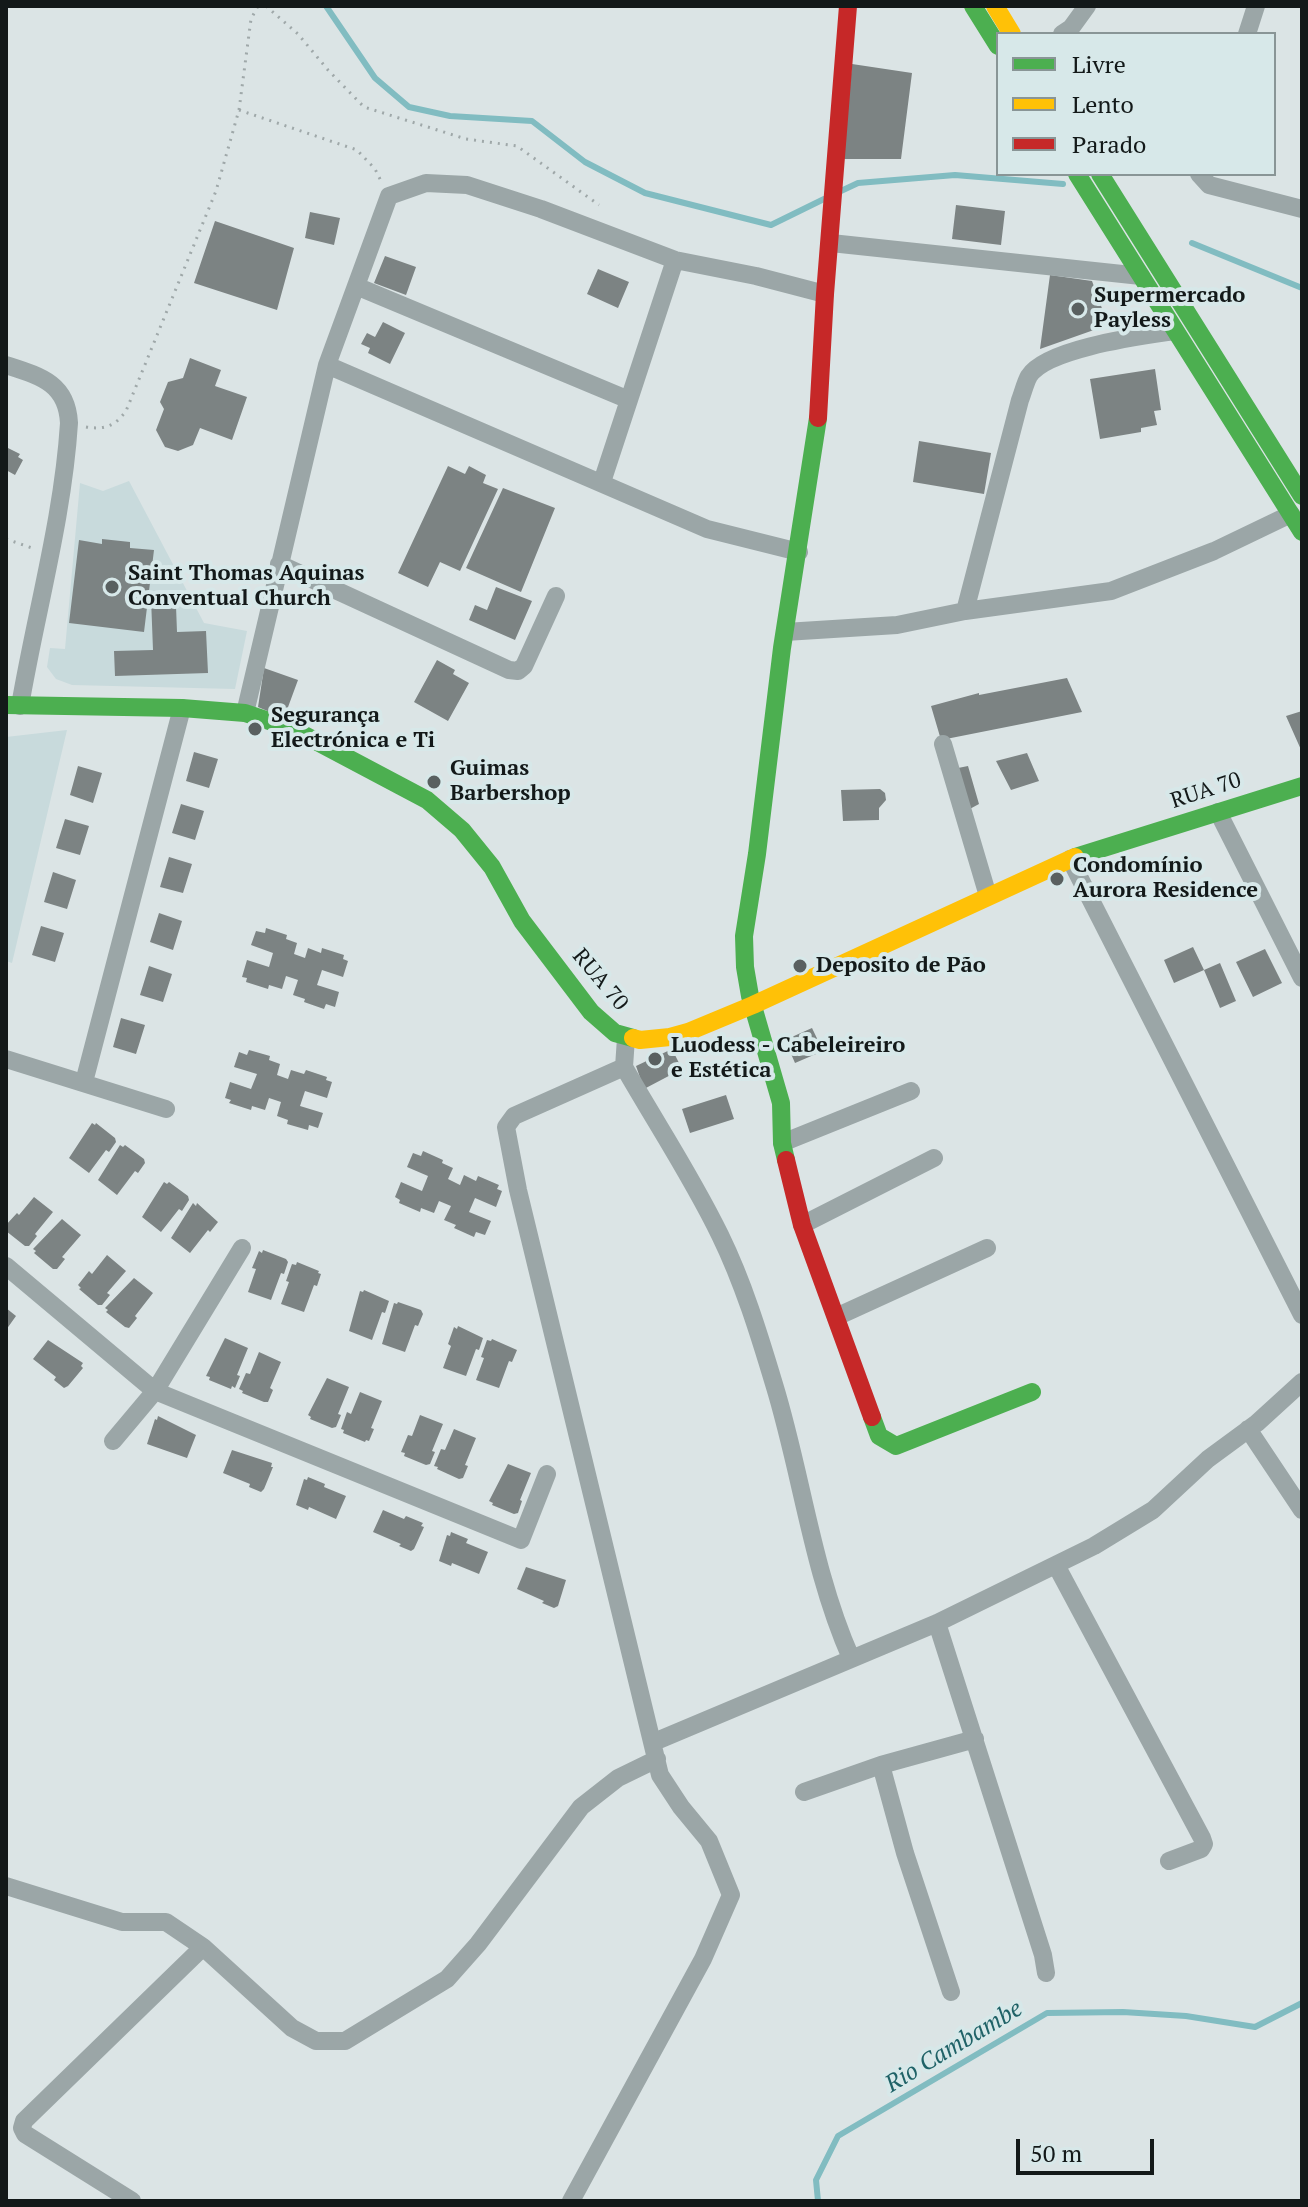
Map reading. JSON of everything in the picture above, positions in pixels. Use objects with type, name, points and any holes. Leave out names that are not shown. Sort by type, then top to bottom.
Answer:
[{"type":"street","points":[[848,6],[825,294],[818,427],[785,632],[744,936],[745,967],[781,1103],[782,1143],[802,1225],[879,1436],[896,1446],[908,1443],[1032,1392]]},
{"type":"street","points":[[973,6],[996,43]]},
{"type":"street","points":[[995,6],[1011,32]]},
{"type":"street","points":[[1065,32],[1087,6]]},
{"type":"street","points":[[1248,32],[1256,6]]},
{"type":"street","points":[[1078,176],[1302,532]]},
{"type":"street","points":[[1101,176],[1302,496]]},
{"type":"street","points":[[1201,176],[1209,185],[1302,209]]},
{"type":"street","points":[[245,713],[327,365],[389,196],[426,183],[467,185],[541,209],[675,260],[825,294]]},
{"type":"street","points":[[831,243],[1141,276]]},
{"type":"street","points":[[602,482],[675,260]]},
{"type":"street","points":[[356,286],[629,400]]},
{"type":"street","points":[[965,611],[1029,375],[1050,360],[1110,341],[1175,331]]},
{"type":"street","points":[[6,365],[39,376],[62,394],[68,406],[69,423],[50,554],[13,706]]},
{"type":"street","points":[[327,365],[707,529],[799,552]]},
{"type":"street","points":[[785,632],[862,630],[965,611],[1111,591],[1214,551],[1291,514]]},
{"type":"street","points":[[279,564],[509,670],[518,671],[524,666],[556,596]]},
{"type":"street","name":"RUA 70","points":[[13,706],[182,708],[245,713],[293,729],[427,800],[462,830],[492,867],[522,921],[591,1012],[604,1026],[626,1038],[640,1040],[670,1037],[753,1005],[1070,859],[1302,786]]},
{"type":"street","points":[[84,1082],[182,708]]},
{"type":"street","points":[[943,744],[988,896]]},
{"type":"street","points":[[1218,812],[1302,978]]},
{"type":"street","points":[[1070,859],[1302,1315]]},
{"type":"street","points":[[626,1038],[624,1067],[680,1161],[729,1256],[774,1384],[791,1442],[818,1568],[833,1617],[851,1658]]},
{"type":"street","points":[[6,1059],[166,1109]]},
{"type":"street","points":[[571,2201],[703,1959],[731,1895],[709,1841],[660,1775],[518,1190],[506,1127],[514,1116],[624,1067]]},
{"type":"street","points":[[782,1143],[911,1091]]},
{"type":"street","points":[[802,1225],[934,1158]]},
{"type":"street","points":[[113,1441],[155,1391],[242,1248]]},
{"type":"street","points":[[836,1317],[987,1248]]},
{"type":"street","points":[[6,1266],[155,1391],[521,1540],[547,1474]]},
{"type":"street","points":[[6,1886],[122,1922],[166,1922],[203,1947],[292,2028],[316,2041],[345,2041],[447,1979],[486,1933],[581,1807],[655,1751],[851,1658],[937,1623],[1094,1546],[1153,1510],[1208,1459],[1302,1382]]},
{"type":"street","points":[[1248,1429],[1302,1510]]},
{"type":"street","points":[[1056,1565],[1202,1838],[1204,1844],[1201,1849],[1169,1861]]},
{"type":"street","points":[[937,1623],[1043,1955],[1046,1973]]},
{"type":"street","points":[[804,1792],[881,1765],[975,1739]]},
{"type":"street","points":[[881,1765],[905,1853],[951,1992]]},
{"type":"street","points":[[132,2201],[25,2134],[22,2128],[24,2121],[203,1947]]},
{"type":"path","points":[[69,423],[107,428],[118,422],[126,411],[216,191],[239,110],[251,19],[258,6]]},
{"type":"path","points":[[266,6],[298,34],[364,107],[466,139],[517,146],[599,205]]},
{"type":"path","points":[[239,110],[357,150],[375,169],[389,196]]},
{"type":"path","points":[[6,539],[50,554]]},
{"type":"shaded area","points":[[129,481],[204,623],[247,631],[235,689],[72,685],[56,679],[47,667],[50,648],[65,649],[80,483],[103,491]]},
{"type":"shaded area","points":[[67,730],[12,963],[6,961],[6,737]]},
{"type":"building","points":[[852,64],[912,73],[901,159],[843,159]]},
{"type":"building","points":[[956,205],[1005,211],[1001,245],[952,239]]},
{"type":"building","points":[[310,212],[340,218],[334,245],[305,238]]},
{"type":"building","points":[[215,221],[294,248],[277,310],[194,283]]},
{"type":"building","points":[[385,256],[416,267],[406,295],[374,283]]},
{"type":"building","points":[[598,269],[629,282],[618,308],[587,294]]},
{"type":"building","points":[[1050,275],[1092,281],[1108,325],[1040,349]]},
{"type":"building","points":[[383,322],[405,333],[390,364],[368,353],[370,348],[361,344],[367,333],[375,337]]},
{"type":"building","points":[[190,358],[221,370],[215,386],[247,397],[232,440],[200,428],[193,445],[178,451],[165,447],[156,430],[164,409],[160,402],[168,382],[183,378]]},
{"type":"building","points":[[1155,369],[1161,410],[1154,411],[1157,425],[1141,428],[1141,432],[1100,439],[1090,379]]},
{"type":"building","points":[[919,441],[991,453],[984,494],[913,482]]},
{"type":"building","points":[[6,447],[20,454],[18,457],[23,460],[15,475],[6,470]]},
{"type":"building","points":[[448,466],[465,474],[469,466],[486,475],[483,483],[498,489],[460,571],[440,562],[428,587],[398,573]]},
{"type":"building","points":[[503,488],[555,508],[521,592],[466,568]]},
{"type":"building","name":"Saint Thomas Aquinas Conventual Church","points":[[102,539],[130,542],[130,548],[154,550],[144,632],[69,623],[79,540],[102,544]]},
{"type":"building","points":[[496,587],[532,601],[515,640],[469,620],[475,605],[487,610]]},
{"type":"building","points":[[171,597],[172,606],[176,606],[177,632],[206,631],[208,673],[115,676],[114,651],[153,650],[151,598]]},
{"type":"building","points":[[437,660],[469,683],[448,721],[414,702]]},
{"type":"building","points":[[264,668],[298,680],[284,718],[258,707]]},
{"type":"building","points":[[1067,678],[1082,712],[941,740],[931,706],[979,693]]},
{"type":"building","points":[[1302,711],[1302,752],[1286,716]]},
{"type":"building","points":[[194,752],[218,759],[209,788],[186,781]]},
{"type":"building","points":[[1027,753],[1039,781],[1011,790],[996,761]]},
{"type":"building","points":[[78,766],[102,773],[93,803],[70,795]]},
{"type":"building","points":[[968,766],[979,804],[966,811],[953,769]]},
{"type":"building","points":[[880,789],[885,793],[886,800],[879,808],[879,820],[843,821],[841,790]]},
{"type":"building","points":[[181,804],[204,811],[195,840],[172,833]]},
{"type":"building","points":[[65,819],[89,826],[80,855],[56,848]]},
{"type":"building","points":[[169,857],[192,864],[183,893],[160,887]]},
{"type":"building","points":[[53,872],[76,880],[67,909],[44,902]]},
{"type":"building","points":[[159,913],[182,921],[173,950],[150,942]]},
{"type":"building","points":[[41,926],[64,933],[55,962],[32,955]]},
{"type":"building","points":[[266,928],[287,935],[286,939],[297,943],[294,954],[305,958],[308,948],[321,953],[322,948],[344,955],[343,959],[348,961],[343,977],[322,970],[317,985],[339,992],[335,1007],[326,1004],[324,1009],[304,1002],[305,999],[293,995],[298,980],[286,976],[282,989],[269,985],[268,989],[246,982],[247,978],[242,977],[247,960],[269,967],[273,953],[251,945],[256,931],[265,933]]},
{"type":"building","points":[[1193,947],[1204,970],[1174,983],[1164,960]]},
{"type":"building","points":[[1265,949],[1282,983],[1253,997],[1236,962]]},
{"type":"building","points":[[1220,963],[1236,1001],[1220,1008],[1204,970]]},
{"type":"building","points":[[149,966],[172,974],[163,1002],[140,995]]},
{"type":"building","points":[[121,1018],[145,1025],[136,1054],[113,1047]]},
{"type":"building","points":[[812,1028],[823,1051],[795,1063],[785,1040]]},
{"type":"building","points":[[672,1049],[682,1069],[644,1089],[636,1066]]},
{"type":"building","points":[[249,1050],[270,1056],[269,1060],[280,1064],[277,1075],[288,1079],[291,1070],[304,1074],[306,1070],[327,1077],[326,1080],[332,1082],[327,1098],[305,1091],[300,1106],[323,1113],[318,1128],[309,1125],[308,1130],[287,1124],[288,1120],[277,1116],[281,1102],[269,1098],[265,1110],[252,1106],[251,1110],[229,1103],[231,1100],[225,1098],[230,1082],[251,1089],[257,1074],[234,1067],[239,1052],[247,1055]]},
{"type":"building","points":[[726,1095],[734,1119],[690,1133],[682,1109]]},
{"type":"building","points":[[92,1123],[115,1138],[116,1142],[89,1173],[69,1158]]},
{"type":"building","points":[[120,1145],[125,1145],[145,1163],[117,1195],[98,1180]]},
{"type":"building","points":[[423,1151],[453,1168],[448,1179],[460,1185],[464,1175],[476,1181],[478,1176],[499,1185],[497,1189],[502,1191],[496,1207],[475,1198],[469,1212],[491,1221],[485,1235],[476,1232],[474,1237],[454,1228],[456,1225],[444,1220],[451,1206],[439,1201],[434,1213],[421,1208],[420,1212],[399,1203],[400,1200],[395,1197],[401,1182],[422,1191],[428,1176],[407,1167],[413,1153],[421,1156]]},
{"type":"building","points":[[164,1182],[169,1182],[189,1200],[161,1232],[142,1217]]},
{"type":"building","points":[[34,1197],[53,1212],[29,1246],[25,1246],[6,1231],[6,1225]]},
{"type":"building","points":[[193,1203],[196,1206],[197,1203],[218,1222],[190,1253],[171,1238]]},
{"type":"building","points":[[62,1219],[81,1235],[62,1257],[65,1259],[57,1269],[53,1269],[33,1249]]},
{"type":"building","points":[[263,1250],[288,1262],[271,1300],[248,1292],[256,1269],[252,1268],[259,1251],[262,1253]]},
{"type":"building","points":[[107,1255],[126,1271],[107,1293],[110,1295],[102,1305],[98,1305],[78,1285],[89,1271],[92,1274]]},
{"type":"building","points":[[297,1262],[321,1274],[304,1312],[281,1304],[292,1264],[296,1265]]},
{"type":"building","points":[[134,1278],[153,1293],[129,1328],[106,1312],[108,1310],[105,1308]]},
{"type":"building","points":[[360,1291],[389,1301],[372,1340],[349,1331]]},
{"type":"building","points":[[394,1303],[421,1310],[423,1314],[418,1326],[415,1325],[405,1352],[382,1344]]},
{"type":"building","points":[[6,1308],[16,1316],[6,1330]]},
{"type":"building","points":[[458,1326],[483,1338],[466,1376],[443,1368],[454,1327],[457,1329]]},
{"type":"building","points":[[225,1338],[248,1348],[237,1375],[240,1376],[235,1388],[232,1386],[231,1389],[206,1376]]},
{"type":"building","points":[[492,1339],[517,1350],[512,1362],[509,1361],[499,1388],[476,1380],[487,1340]]},
{"type":"building","points":[[48,1340],[83,1363],[83,1368],[64,1388],[54,1380],[56,1377],[33,1359]]},
{"type":"building","points":[[259,1352],[281,1362],[270,1388],[273,1390],[268,1402],[242,1393],[239,1389],[246,1373],[250,1374]]},
{"type":"building","points":[[327,1378],[349,1387],[338,1414],[341,1415],[336,1427],[332,1428],[310,1419],[308,1415]]},
{"type":"building","points":[[360,1392],[382,1401],[371,1428],[374,1429],[369,1441],[365,1442],[343,1433],[341,1429],[347,1412],[351,1414]]},
{"type":"building","points":[[420,1415],[443,1424],[432,1451],[435,1452],[430,1464],[426,1465],[401,1452],[408,1435],[412,1436]]},
{"type":"building","points":[[158,1416],[196,1435],[187,1458],[147,1444]]},
{"type":"building","points":[[454,1429],[476,1438],[465,1465],[468,1466],[463,1478],[459,1479],[434,1466]]},
{"type":"building","points":[[232,1450],[272,1463],[261,1492],[223,1473]]},
{"type":"building","points":[[508,1464],[531,1473],[518,1513],[514,1514],[489,1501]]},
{"type":"building","points":[[308,1477],[346,1496],[336,1519],[309,1507],[308,1510],[296,1505],[304,1479]]},
{"type":"building","points":[[383,1510],[423,1523],[414,1549],[411,1551],[373,1532]]},
{"type":"building","points":[[451,1532],[468,1539],[466,1543],[488,1552],[479,1574],[439,1561],[447,1535],[450,1536]]},
{"type":"building","points":[[526,1567],[566,1580],[558,1606],[554,1608],[517,1589]]},
{"type":"waterway","points":[[326,6],[375,78],[409,107],[450,116],[532,121],[585,162],[645,193],[771,225],[824,199]]},
{"type":"waterway","points":[[841,191],[858,183],[955,175],[1063,184]]},
{"type":"waterway","points":[[1192,243],[1302,288]]},
{"type":"waterway","name":"Rio Cambambe","points":[[818,2201],[816,2180],[838,2136],[1047,2013],[1123,2012],[1186,2016],[1255,2027],[1302,2003]]},
{"type":"traffic: fast","points":[[973,6],[996,43]]},
{"type":"traffic: fast","points":[[1078,176],[1302,532]]},
{"type":"traffic: fast","points":[[1101,176],[1302,496]]},
{"type":"traffic: fast","points":[[786,1160],[782,1143],[781,1103],[750,996],[744,936],[782,648],[818,418]]},
{"type":"traffic: fast","points":[[6,705],[182,708],[245,713],[293,729],[427,800],[462,830],[492,867],[522,921],[591,1012],[615,1033],[633,1038]]},
{"type":"traffic: fast","points":[[1075,857],[1302,786]]},
{"type":"traffic: fast","points":[[872,1417],[879,1436],[896,1446],[1032,1392]]},
{"type":"traffic: slow","points":[[995,6],[1011,32]]},
{"type":"traffic: slow","points":[[633,1038],[670,1037],[688,1032],[1075,857]]},
{"type":"traffic: jam","points":[[818,418],[848,6]]},
{"type":"traffic: jam","points":[[786,1160],[802,1225],[872,1417]]},
{"type":"place","name":"Supermercado Payless","points":[[1078,309]]},
{"type":"place","name":"Saint Thomas Aquinas Conventual Church","points":[[112,587]]},
{"type":"place","name":"Segurança Electrónica e Ti","points":[[255,729]]},
{"type":"place","name":"Guimas Barbershop","points":[[434,782]]},
{"type":"place","name":"Condomínio Aurora Residence","points":[[1057,879]]},
{"type":"place","name":"Deposito de Pão","points":[[800,966]]},
{"type":"place","name":"Luodess - Cabeleireiro e Estética","points":[[655,1059]]}]
